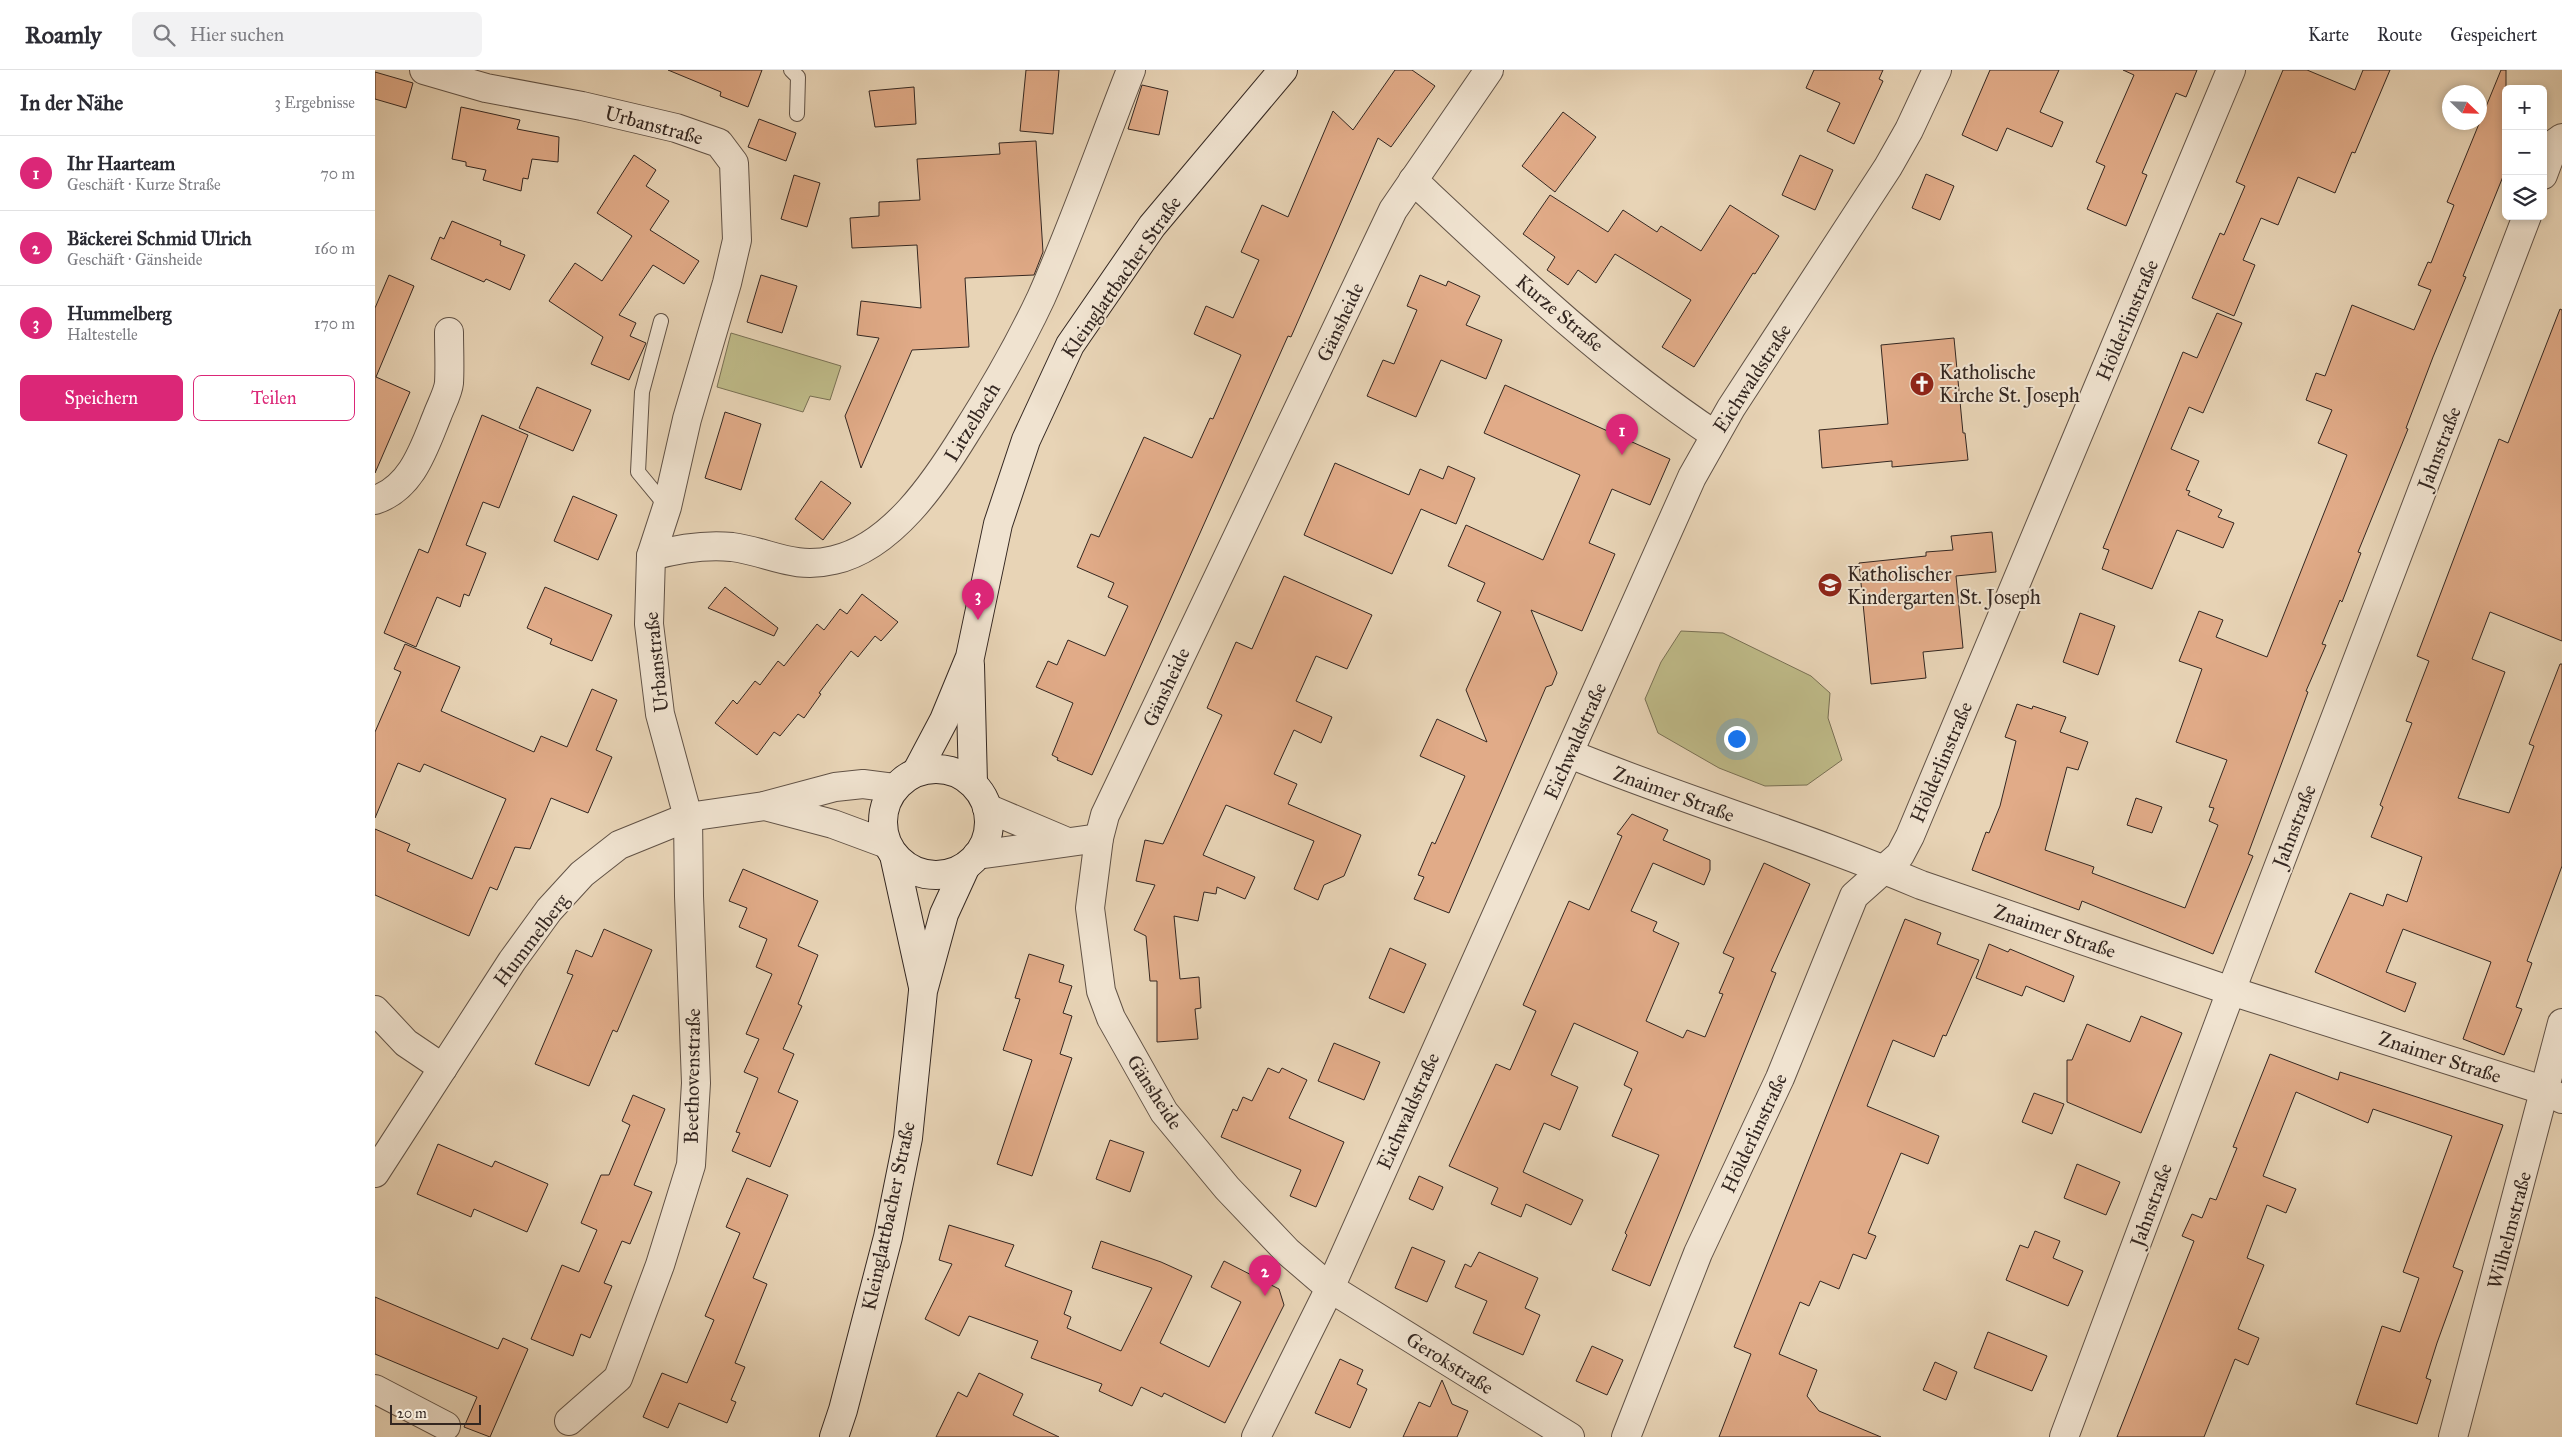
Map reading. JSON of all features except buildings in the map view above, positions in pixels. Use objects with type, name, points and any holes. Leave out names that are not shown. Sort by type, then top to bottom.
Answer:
[{"type":"street","name":"Urbanstraße","points":[[424,70],[486,88],[582,106],[676,128],[719,143],[734,163],[737,240],[727,283],[687,419],[667,507],[651,556],[649,624],[660,714],[688,817]]},
{"type":"street","name":"Litzelbach","points":[[651,556],[685,547],[732,547],[804,564],[835,560],[869,547],[897,523],[938,478],[1012,356],[1041,297],[1131,70]]},
{"type":"street","name":"Kleinglattbacher Straße","points":[[917,772],[945,720],[970,657],[998,524],[1025,440],[1070,345],[1152,226],[1283,70]]},
{"type":"street","name":"Gänsheide","points":[[1330,1288],[1288,1252],[1227,1188],[1163,1112],[1111,1018],[1101,991],[1090,908],[1099,838],[1105,815],[1393,210],[1489,70]]},
{"type":"street","name":"Eichwaldstraße","points":[[1256,1437],[1330,1288],[1692,477],[1715,435],[1888,167],[1909,130],[1937,70]]},
{"type":"street","name":"Hölderlinstraße","points":[[1626,1437],[1698,1253],[1780,1078],[1854,896],[1899,855],[1910,836],[2231,70]]},
{"type":"street","points":[[2547,164],[2555,143],[2562,138]]},
{"type":"street","name":"Kurze Straße","points":[[1413,180],[1538,297],[1672,407],[1715,435]]},
{"type":"street","name":"Jahnstraße","points":[[2064,1437],[2231,991],[2525,220]]},
{"type":"street","points":[[375,500],[383,497],[400,485],[414,468],[423,450],[449,385],[449,332]]},
{"type":"street","name":"Kleinglattbacher Straße","points":[[970,657],[973,784]]},
{"type":"street","name":"Znaimer Straße","points":[[1570,754],[1673,794],[1883,869],[1921,885],[2231,991],[2554,1095]]},
{"type":"street","name":"Kleinglattbacher Straße","points":[[834,1437],[843,1410],[890,1228],[907,1138],[923,991],[943,914],[971,860],[988,833],[987,808],[982,795],[961,774],[947,769],[932,768],[905,778],[894,788],[886,800],[882,815],[883,830],[890,849],[923,991]]},
{"type":"street","name":"Hummelberg","points":[[375,1173],[538,925],[582,874],[619,845],[688,817],[764,806],[835,787],[863,784],[894,788]]},
{"type":"street","name":"Hummelberg","points":[[764,806],[833,824],[890,849]]},
{"type":"street","points":[[987,808],[1065,841]]},
{"type":"street","name":"Beethovenstraße","points":[[569,1421],[618,1378],[660,1265],[691,1165],[696,1082],[688,817]]},
{"type":"street","points":[[890,849],[905,866],[920,873],[943,874],[971,860],[1065,841],[1099,838]]},
{"type":"street","points":[[375,1010],[406,1043],[443,1068]]},
{"type":"street","name":"Wilhelmstraße","points":[[2453,1437],[2554,1095],[2562,1022]]},
{"type":"street","name":"Gerokstraße","points":[[1330,1288],[1570,1437]]},
{"type":"street","points":[[375,1389],[446,1426]]},
{"type":"lane","points":[[791,70],[798,77],[797,114]]},
{"type":"lane","points":[[661,321],[642,392],[638,472],[667,507]]},
{"type":"shaded area","points":[[731,333],[841,366],[830,400],[810,396],[803,412],[717,387]]},
{"type":"shaded area","points":[[1681,631],[1723,633],[1811,676],[1830,693],[1828,718],[1842,760],[1807,785],[1765,786],[1719,768],[1658,733],[1645,699],[1661,662]]},
{"type":"place","name":"Katholische Kirche St. Joseph","points":[[1922,384]]},
{"type":"place","name":"Ihr Haarteam","points":[[1622,455]]},
{"type":"place","name":"Katholischer Kindergarten St. Joseph","points":[[1830,585]]},
{"type":"place","name":"Hummelberg","points":[[978,620]]},
{"type":"place","name":"Bäckerei Schmid Ulrich","points":[[1265,1296]]}]
